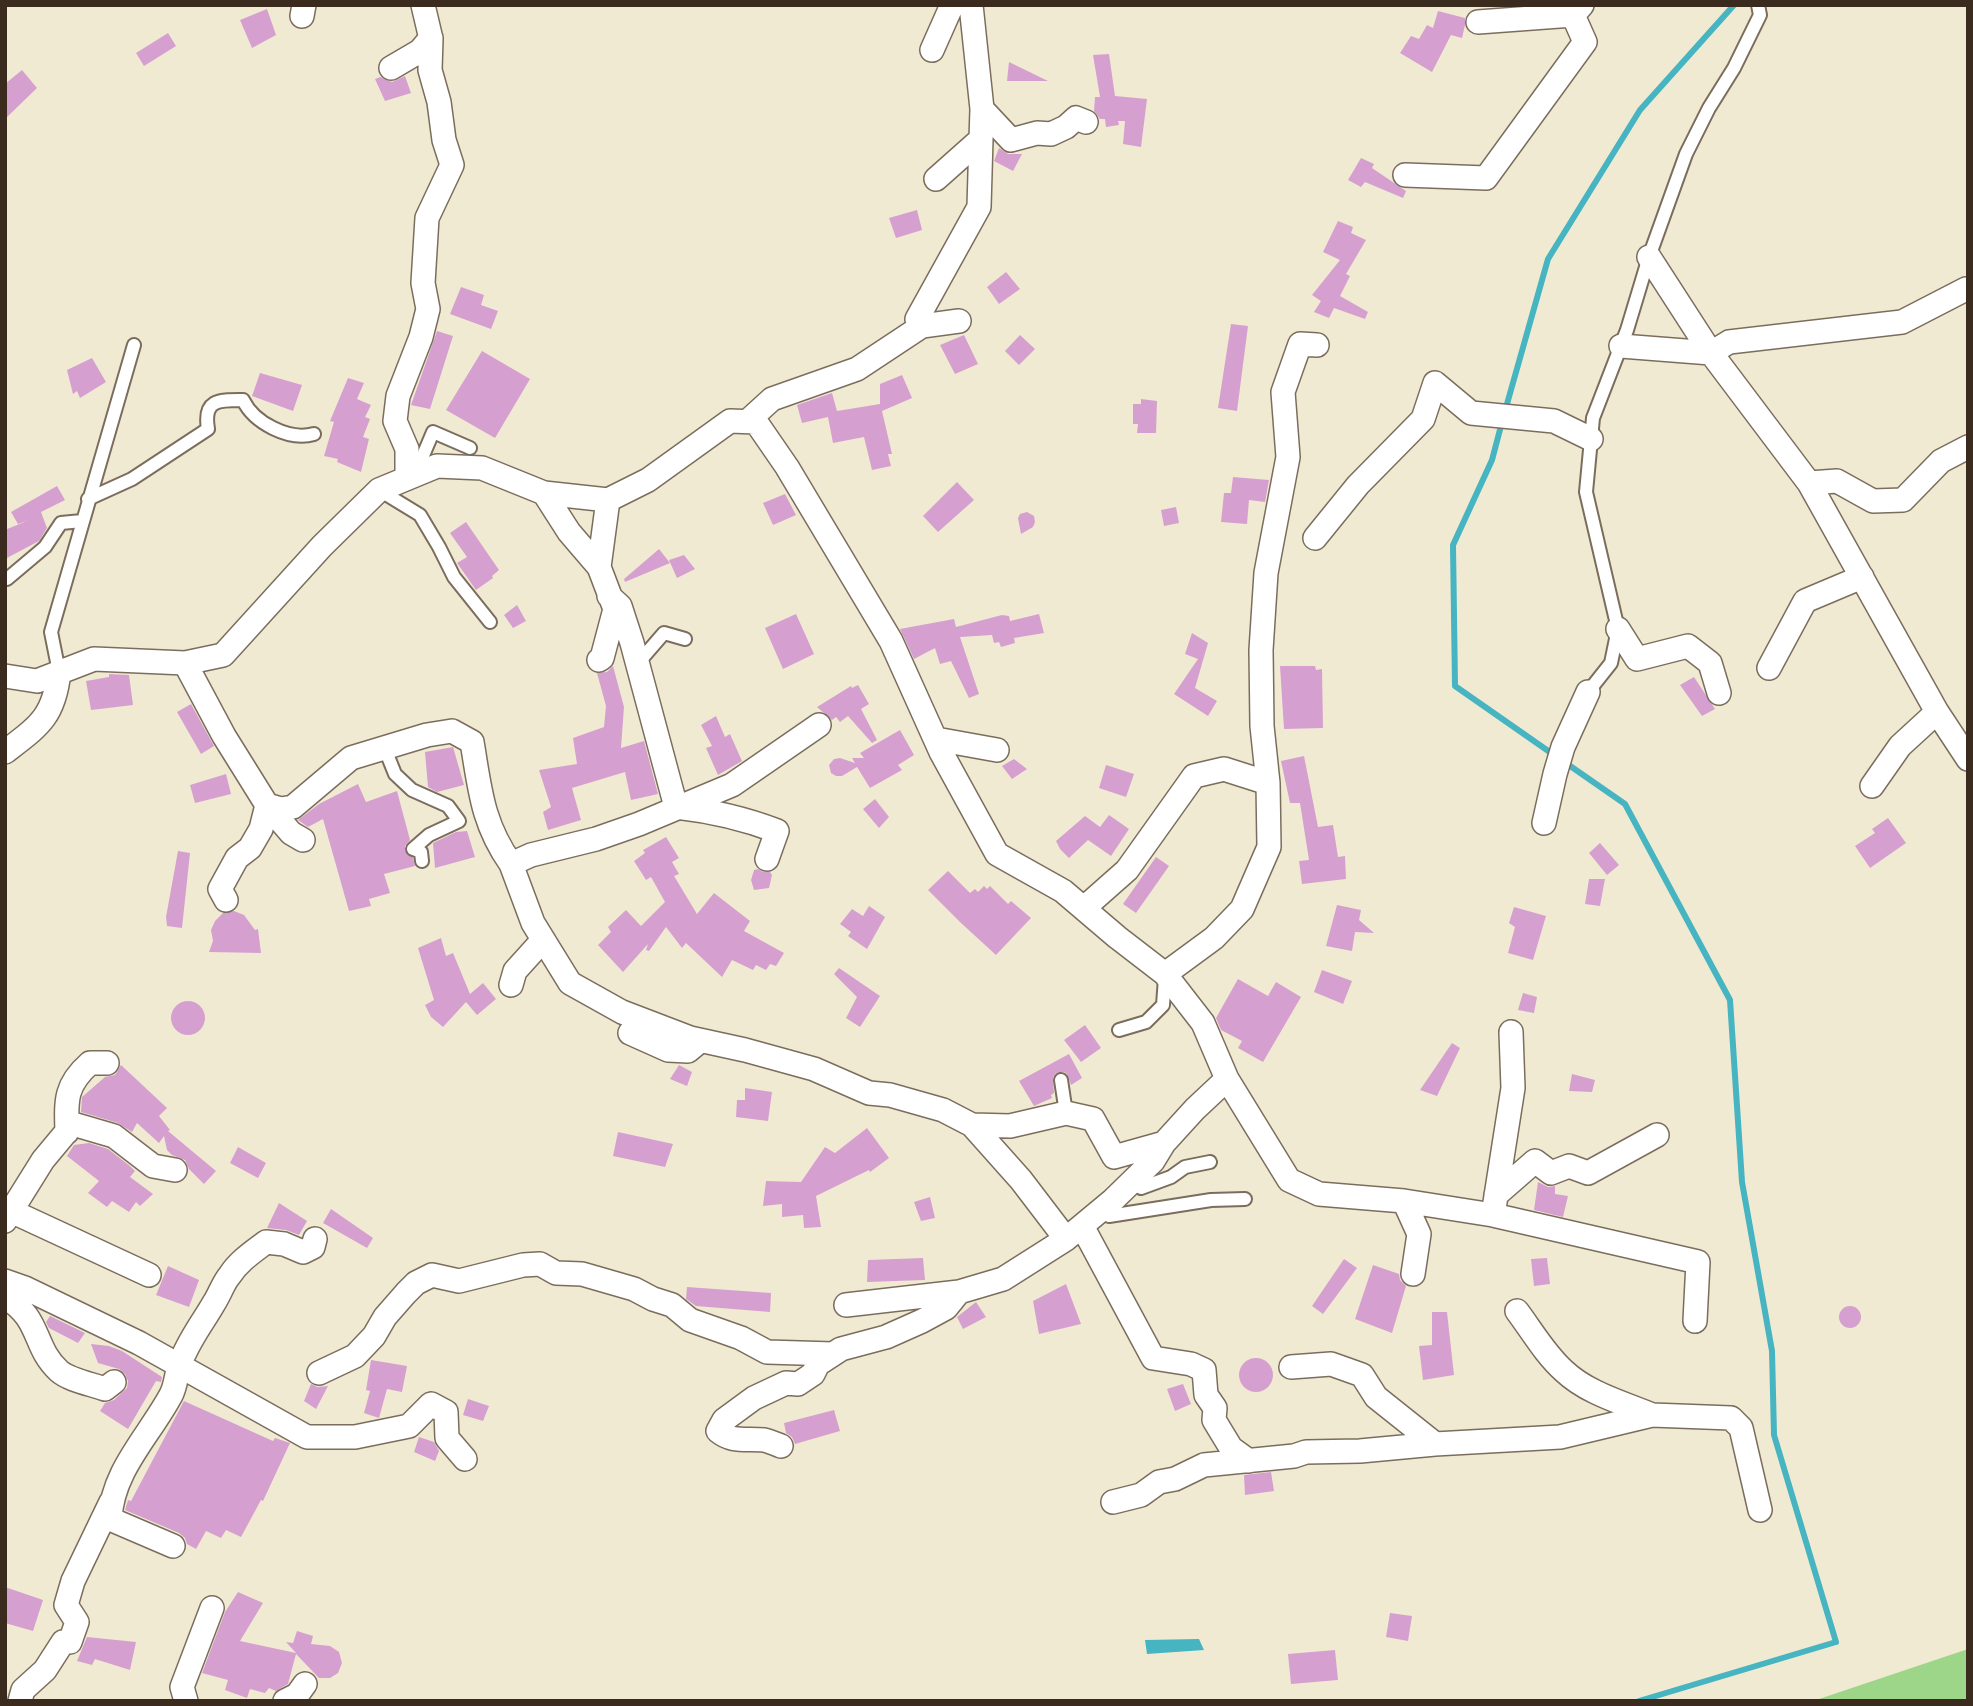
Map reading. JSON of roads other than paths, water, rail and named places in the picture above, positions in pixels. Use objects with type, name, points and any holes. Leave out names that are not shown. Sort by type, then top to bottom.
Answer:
[{"type":"street","points":[[407,478],[407,449],[395,421],[398,397],[421,337],[428,309],[423,283],[427,218],[452,165],[444,140],[439,102],[430,70],[431,38],[423,5]]},
{"type":"street","points":[[932,50],[952,5]]},
{"type":"street","points":[[917,319],[979,206],[982,109],[971,5]]},
{"type":"street","points":[[1405,175],[1486,178],[1585,42],[1578,10],[1478,22]]},
{"type":"street","points":[[391,68],[420,51],[431,38]]},
{"type":"street","points":[[982,109],[1011,140],[1037,133],[1051,134],[1066,127],[1076,118],[1086,122]]},
{"type":"street","points":[[936,179],[981,139]]},
{"type":"street","points":[[1649,257],[1711,353],[1809,483],[1937,712],[1968,759]]},
{"type":"street","points":[[1621,346],[1711,353],[1729,342],[1902,322],[1966,289]]},
{"type":"street","points":[[750,419],[772,399],[857,369],[922,326],[958,321]]},
{"type":"street","points":[[1166,974],[1214,938],[1242,909],[1269,847],[1261,650],[1266,572],[1288,457],[1283,392],[1300,344],[1317,345]]},
{"type":"street","points":[[1315,538],[1358,485],[1423,419],[1435,383],[1471,413],[1554,421],[1591,439]]},
{"type":"street","points":[[5,676],[37,681],[94,659],[185,663],[223,655],[322,546],[379,490],[437,466],[482,468],[544,493],[608,500],[648,480],[730,421],[757,422],[787,467],[891,641],[936,739],[996,854],[1063,891],[1166,974],[1203,1023],[1227,1079],[1289,1180],[1318,1194],[1494,1205],[1698,1262],[1695,1321]]},
{"type":"street","points":[[1809,483],[1837,481],[1873,501],[1903,500],[1941,461],[1968,447]]},
{"type":"street","points":[[544,493],[569,532],[599,567],[615,609],[599,660]]},
{"type":"street","points":[[599,567],[608,500]]},
{"type":"street","points":[[1769,668],[1805,601],[1862,577]]},
{"type":"street","points":[[609,596],[620,606],[676,807]]},
{"type":"street","points":[[1618,629],[1637,659],[1688,646],[1710,663],[1719,693]]},
{"type":"street","points":[[185,663],[224,736],[267,805],[291,833],[303,841]]},
{"type":"street","points":[[5,752],[40,724],[56,697],[59,672]]},
{"type":"street","points":[[1544,823],[1563,747],[1588,692]]},
{"type":"street","points":[[1872,786],[1900,746],[1937,712]]},
{"type":"street","points":[[511,864],[531,855],[596,839],[639,824],[732,785],[820,725]]},
{"type":"street","points":[[267,805],[281,809],[293,807],[351,758],[452,731],[472,742],[482,808],[498,845],[511,864],[533,923],[570,983],[622,1012],[701,1041],[814,1069],[869,1093],[890,1095],[943,1110],[972,1125],[1021,1180],[1083,1225],[1153,1358],[1191,1364],[1204,1370],[1206,1395],[1215,1408],[1214,1420],[1231,1448],[1249,1461]]},
{"type":"street","points":[[936,739],[997,750]]},
{"type":"street","points":[[1084,908],[1127,870],[1194,776],[1224,769],[1268,783]]},
{"type":"street","points":[[226,900],[220,889],[237,858],[250,848],[261,829],[267,805]]},
{"type":"street","points":[[676,807],[746,818],[777,831],[768,859]]},
{"type":"street","points":[[511,985],[515,971],[543,940]]},
{"type":"street","points":[[1494,1205],[1513,1088],[1511,1032]]},
{"type":"street","points":[[630,1033],[668,1050],[688,1051],[701,1041]]},
{"type":"street","points":[[67,1132],[66,1104],[74,1077],[90,1063],[107,1063]]},
{"type":"street","points":[[846,1305],[959,1292],[1003,1279],[1083,1225],[1131,1183],[1153,1161],[1164,1143],[1195,1109],[1227,1079]]},
{"type":"street","points":[[972,1125],[1010,1126],[1066,1112],[1093,1119],[1111,1161],[1164,1143]]},
{"type":"street","points":[[149,1275],[8,1216],[43,1160],[73,1124],[114,1136],[153,1167],[175,1170]]},
{"type":"street","points":[[1494,1205],[1535,1161],[1551,1173],[1569,1166],[1588,1173],[1657,1135]]},
{"type":"street","points":[[1404,1201],[1419,1234],[1413,1274]]},
{"type":"street","points":[[20,1701],[23,1690],[45,1670],[63,1642],[70,1642],[77,1622],[66,1605],[73,1581],[81,1570],[122,1471],[141,1446],[172,1392],[179,1366],[193,1335],[229,1275],[245,1257],[265,1242],[284,1244],[303,1252],[313,1247],[316,1238]]},
{"type":"street","points":[[319,1373],[355,1356],[374,1336],[385,1317],[406,1293],[416,1283],[432,1275],[459,1281],[523,1265],[540,1264],[556,1273],[582,1274],[634,1289],[672,1305],[690,1320],[741,1338],[767,1352],[834,1354]]},
{"type":"street","points":[[5,1280],[127,1338],[307,1437],[355,1437],[409,1426],[431,1404],[446,1412],[447,1438],[465,1459]]},
{"type":"street","points":[[781,1446],[765,1440],[743,1441],[725,1437],[718,1431],[724,1420],[738,1408],[786,1383],[798,1384],[813,1374],[818,1364],[841,1349],[886,1337],[922,1321],[946,1308],[959,1292]]},
{"type":"street","points":[[5,1297],[20,1305],[35,1326],[43,1353],[61,1373],[105,1389],[114,1382]]},
{"type":"street","points":[[1517,1311],[1565,1373],[1587,1387],[1652,1415]]},
{"type":"street","points":[[1291,1367],[1331,1364],[1362,1375],[1376,1397],[1435,1444]]},
{"type":"street","points":[[1113,1502],[1141,1494],[1158,1482],[1175,1479],[1204,1465],[1294,1456],[1306,1452],[1360,1451],[1560,1437],[1652,1415],[1731,1418],[1741,1428],[1759,1510]]},
{"type":"street","points":[[111,1502],[110,1519],[173,1546]]},
{"type":"street","points":[[186,1701],[182,1687],[212,1608]]},
{"type":"street","points":[[285,1701],[297,1695],[305,1684]]},
{"type":"lane","points":[[1588,692],[1611,663],[1618,629],[1586,492],[1593,418],[1621,346],[1686,154],[1760,15],[1758,5]]},
{"type":"lane","points":[[59,672],[51,632],[134,345]]},
{"type":"lane","points":[[88,499],[132,479],[208,429],[206,416],[211,405],[221,400],[243,400],[258,420],[302,437],[314,433]]},
{"type":"lane","points":[[407,478],[419,465],[433,432],[470,447]]},
{"type":"lane","points":[[379,490],[420,514],[454,578],[490,622]]},
{"type":"lane","points":[[7,579],[45,547],[61,523],[82,521]]},
{"type":"lane","points":[[638,663],[664,633],[685,639]]},
{"type":"lane","points":[[385,749],[395,774],[412,790],[448,806],[459,821],[429,835],[413,849],[421,852],[422,861]]},
{"type":"lane","points":[[1119,1030],[1146,1022],[1163,1005],[1166,974]]},
{"type":"lane","points":[[1061,1080],[1066,1112]]},
{"type":"lane","points":[[1131,1183],[1141,1188],[1171,1177],[1185,1167],[1210,1162]]},
{"type":"lane","points":[[1083,1225],[1109,1216],[1211,1200],[1245,1199]]},
{"type":"water","points":[[1199,1639],[1204,1650],[1147,1654],[1145,1640]]},
{"type":"waterway","points":[[1505,411],[1548,259],[1640,110],[1734,5]]},
{"type":"waterway","points":[[1502,422],[1492,460],[1453,545],[1455,686],[1554,755]]},
{"type":"waterway","points":[[1563,761],[1625,804],[1730,1000],[1742,1182],[1772,1351],[1774,1435],[1836,1642],[1639,1701]]}]
